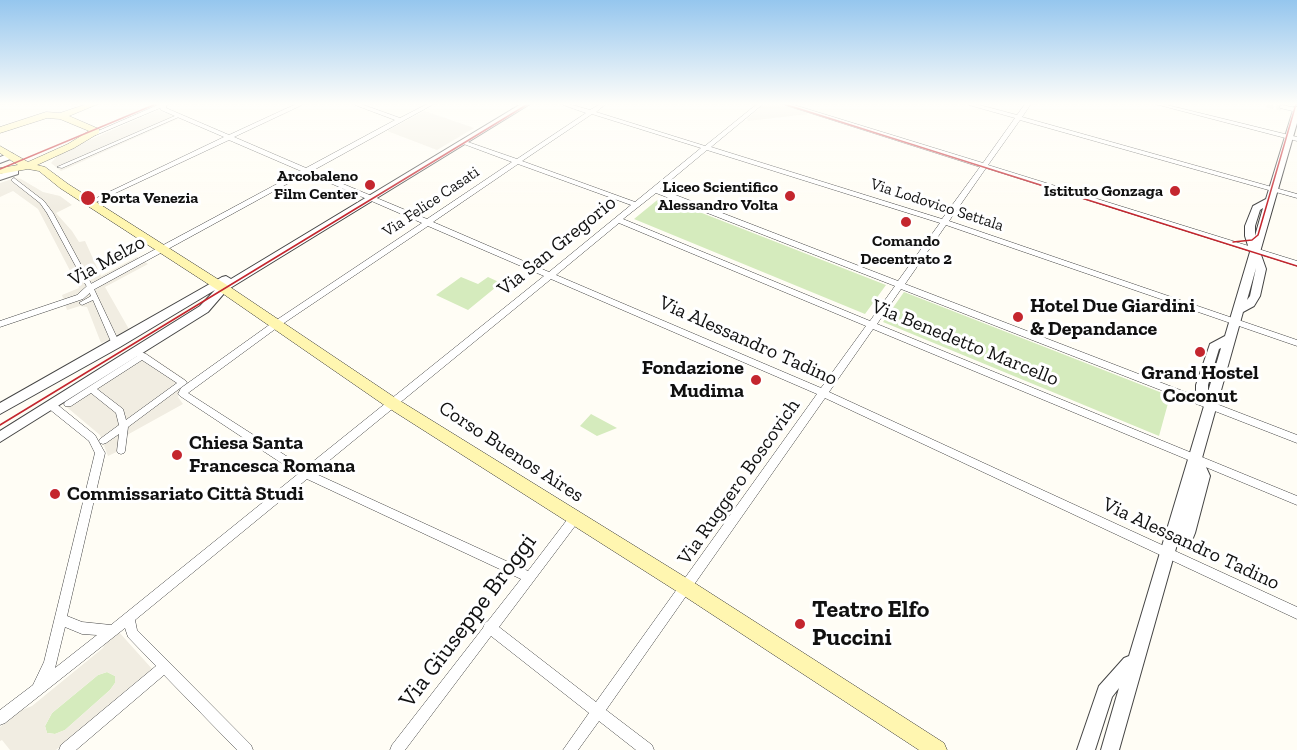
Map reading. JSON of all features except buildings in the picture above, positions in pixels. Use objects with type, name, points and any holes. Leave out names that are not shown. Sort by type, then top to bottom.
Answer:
[{"type":"main road","points":[[0,174],[28,169],[85,139]]},
{"type":"main road","points":[[0,149],[28,169]]},
{"type":"main road","name":"Corso Buenos Aires","points":[[0,174],[14,176],[28,169],[64,186],[220,286],[392,403],[687,588],[937,750]]},
{"type":"street","points":[[60,167],[125,139]]},
{"type":"street","points":[[90,203],[225,139]]},
{"type":"street","name":"Via Alessandro Tadino","points":[[234,139],[824,393],[1297,614]]},
{"type":"street","name":"Via Melzo","points":[[79,291],[90,288],[365,139]]},
{"type":"street","points":[[0,409],[306,237],[468,139]]},
{"type":"street","name":"Via Felice Casati","points":[[304,473],[185,397],[184,390],[275,325],[550,139]]},
{"type":"street","name":"Via Lodovico Settala","points":[[677,139],[944,222],[1297,343]]},
{"type":"street","name":"Via San Gregorio","points":[[0,718],[113,631],[716,139]]},
{"type":"street","points":[[901,139],[1297,262]]},
{"type":"street","name":"Via Ruggero Boscovich","points":[[570,750],[687,588],[1002,139]]},
{"type":"street","points":[[1096,139],[1297,196]]},
{"type":"street","points":[[1110,750],[1234,322],[1238,310],[1250,303],[1255,296],[1261,272],[1256,251],[1284,155],[1292,147],[1294,139]]},
{"type":"street","points":[[463,142],[637,205]]},
{"type":"street","points":[[0,160],[10,156]]},
{"type":"street","points":[[14,176],[45,206],[90,288],[116,344]]},
{"type":"street","name":"Via Benedetto Marcello","points":[[655,190],[1297,439]]},
{"type":"street","name":"Via Benedetto Marcello","points":[[619,220],[1297,501]]},
{"type":"street","points":[[68,404],[204,309],[220,286]]},
{"type":"street","name":"Via Melzo","points":[[0,324],[80,297],[90,288]]},
{"type":"street","name":"Via Melzo","points":[[82,303],[94,297]]},
{"type":"street","points":[[0,437],[137,356]]},
{"type":"street","points":[[98,439],[124,427],[183,383],[137,356]]},
{"type":"street","points":[[54,377],[43,394],[51,405],[98,439]]},
{"type":"street","points":[[92,389],[120,411],[124,427],[121,451]]},
{"type":"street","points":[[35,690],[50,664],[62,620],[99,461],[98,439]]},
{"type":"street","points":[[304,473],[530,577]]},
{"type":"street","name":"Via Giuseppe Broggi","points":[[397,750],[574,519]]},
{"type":"street","points":[[129,618],[132,633],[246,750]]},
{"type":"street","points":[[62,620],[82,628],[113,631]]},
{"type":"street","points":[[489,627],[647,750]]},
{"type":"street","points":[[1086,750],[1105,692],[1130,663],[1135,664]]},
{"type":"street","points":[[66,750],[164,667]]},
{"type":"green space","points":[[661,197],[886,285],[865,314],[634,219]]},
{"type":"green space","points":[[461,277],[478,284],[488,277],[501,283],[468,310],[436,295]]},
{"type":"green space","points":[[904,292],[1170,396],[1159,436],[883,322]]},
{"type":"green space","points":[[591,414],[617,428],[597,436],[580,426]]},
{"type":"green space","points":[[107,672],[115,676],[115,683],[110,690],[65,730],[55,734],[47,733],[45,726],[52,713],[98,675]]},
{"type":"shaded area","points":[[92,139],[133,139],[61,171],[51,163],[60,153]]},
{"type":"shaded area","points":[[408,139],[456,139],[437,150]]},
{"type":"shaded area","points":[[15,178],[43,192],[60,196],[72,205],[56,213],[79,242],[85,241],[101,276],[137,257],[148,264],[105,287],[130,331],[101,343],[87,307],[80,306],[67,310],[62,295],[79,288],[38,209],[13,191],[0,197],[0,183]]},
{"type":"shaded area","points":[[143,351],[185,379],[178,397],[183,404],[127,435],[123,449],[108,456],[100,435],[63,404]]},
{"type":"shaded area","points":[[118,631],[154,671],[136,682],[56,750],[10,750],[2,740],[0,741],[0,727],[22,710],[32,706],[103,648],[107,640]],"holes":[[[107,672],[115,676],[115,683],[110,690],[65,730],[55,734],[47,733],[45,726],[52,713],[98,675]]]},
{"type":"tram line","points":[[0,169],[72,139]]},
{"type":"tram line","points":[[0,425],[470,139]]},
{"type":"tram line","points":[[895,139],[1297,266]]},
{"type":"tram line","points":[[1233,242],[1252,240],[1258,235],[1286,139]]},
{"type":"place","name":"Arcobaleno Film Center","points":[[370,185]]},
{"type":"place","name":"Istituto Gonzaga","points":[[1175,191]]},
{"type":"place","name":"Liceo Scientifico Alessandro Volta","points":[[790,196]]},
{"type":"place","name":"Porta Venezia","points":[[88,198]]},
{"type":"place","name":"Comando Decentrato 2","points":[[906,222]]},
{"type":"place","name":"Hotel Due Giardini & Depandance","points":[[1018,317]]},
{"type":"place","name":"Grand Hostel Coconut","points":[[1200,352]]},
{"type":"place","name":"Fondazione Mudima","points":[[756,380]]},
{"type":"place","name":"Chiesa Santa Francesca Romana","points":[[177,455]]},
{"type":"place","name":"Commissariato Città Studi","points":[[55,494]]},
{"type":"place","name":"Teatro Elfo Puccini","points":[[800,624]]}]
